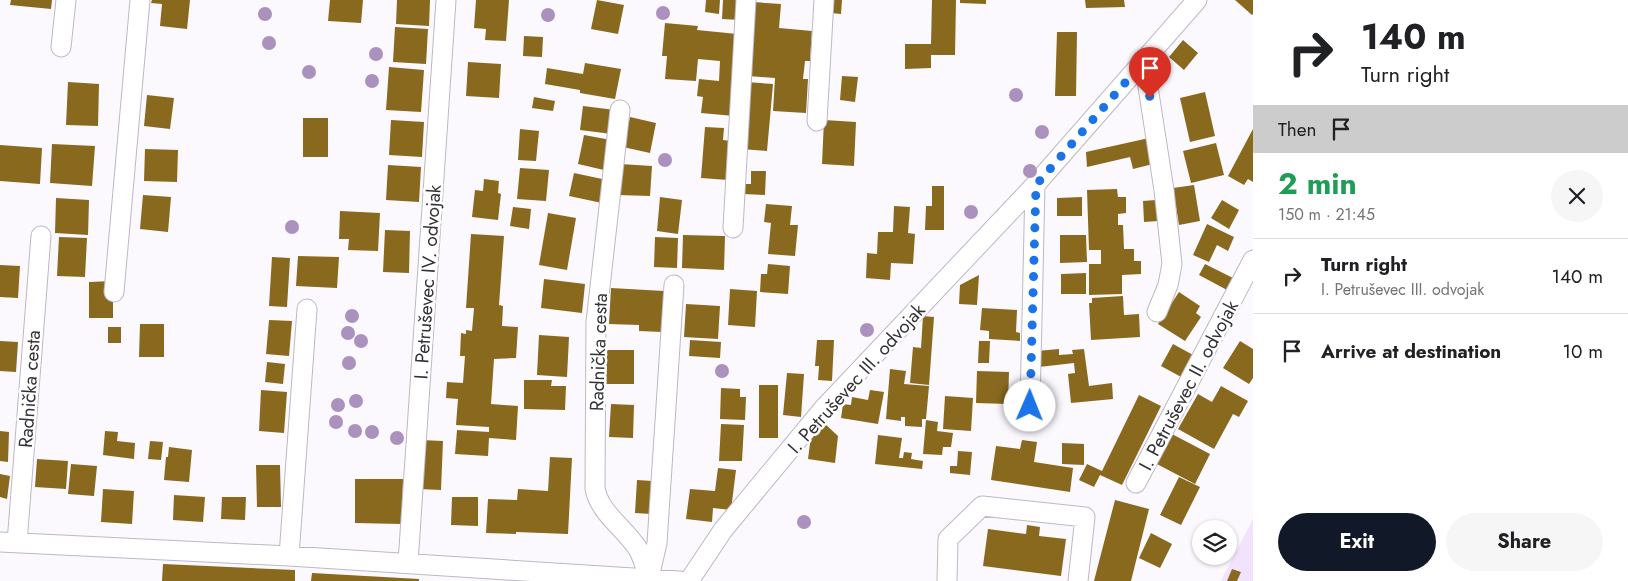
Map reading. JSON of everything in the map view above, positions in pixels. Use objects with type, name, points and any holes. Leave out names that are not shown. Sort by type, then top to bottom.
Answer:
[{"type":"street","points":[[61,47],[66,0]]},
{"type":"street","points":[[114,292],[140,0]]},
{"type":"street","name":"I. Petruševec IV. odvojak","points":[[408,563],[446,0]]},
{"type":"street","points":[[733,228],[746,0]]},
{"type":"street","points":[[817,121],[824,0]]},
{"type":"street","name":"I. Petruševec III. odvojak","points":[[689,581],[723,530],[824,408],[1036,185],[1197,0]]},
{"type":"street","points":[[1144,61],[1164,190],[1172,264],[1168,285],[1157,312]]},
{"type":"street","name":"Radnička cesta","points":[[620,110],[596,322],[595,488],[596,496],[603,506],[638,548],[649,579]]},
{"type":"street","points":[[1030,406],[1036,185]]},
{"type":"street","name":"Radnička cesta","points":[[40,236],[9,542],[289,556],[680,581]]},
{"type":"street","name":"I. Petruševec II. odvojak","points":[[1136,483],[1253,260]]},
{"type":"street","points":[[649,579],[657,543],[674,285]]},
{"type":"street","points":[[289,556],[307,310]]},
{"type":"street","points":[[947,581],[948,539],[982,506],[1085,517],[1078,581]]},
{"type":"shaded area","points":[[1253,519],[1253,581],[1221,581],[1229,565],[1237,565],[1237,550]]},
{"type":"building","points":[[11,0],[52,0],[51,9],[10,5]]},
{"type":"building","points":[[152,0],[190,0],[187,29],[160,26],[162,4],[151,3]]},
{"type":"building","points":[[330,0],[363,0],[361,23],[328,21]]},
{"type":"building","points":[[397,0],[430,0],[429,26],[396,24]]},
{"type":"building","points":[[476,0],[509,0],[506,41],[485,40],[486,29],[474,28]]},
{"type":"building","points":[[597,0],[624,5],[618,34],[591,29]]},
{"type":"building","points":[[706,0],[720,0],[719,14],[705,12]]},
{"type":"building","points":[[723,0],[743,0],[741,20],[722,19]]},
{"type":"building","points":[[832,0],[842,0],[841,14],[831,13]]},
{"type":"building","points":[[932,0],[956,0],[955,55],[931,55],[931,68],[905,69],[905,44],[931,44]]},
{"type":"building","points":[[960,0],[986,0],[986,4],[960,3]]},
{"type":"building","points":[[1085,0],[1124,0],[1125,7],[1086,8]]},
{"type":"building","points":[[1235,0],[1253,0],[1253,14],[1252,15]]},
{"type":"building","points":[[753,2],[781,4],[779,28],[812,31],[810,61],[805,61],[803,79],[808,79],[806,113],[773,111],[775,78],[748,76]]},
{"type":"building","points":[[665,23],[698,26],[697,30],[737,34],[734,116],[701,113],[703,97],[697,96],[699,79],[719,81],[720,61],[698,59],[696,81],[665,79],[667,56],[662,56]]},
{"type":"building","points":[[395,27],[428,29],[426,64],[393,62]]},
{"type":"building","points":[[1057,32],[1077,32],[1076,96],[1055,96]]},
{"type":"building","points":[[524,36],[543,37],[542,57],[523,56]]},
{"type":"building","points":[[1183,40],[1198,53],[1184,70],[1169,57]]},
{"type":"building","points":[[468,62],[501,64],[499,98],[466,96]]},
{"type":"building","points":[[585,63],[621,69],[615,99],[545,84],[547,68],[583,74]]},
{"type":"building","points":[[389,67],[424,70],[421,112],[386,110]]},
{"type":"building","points":[[842,76],[858,77],[855,102],[840,100]]},
{"type":"building","points":[[68,82],[99,84],[98,126],[66,125]]},
{"type":"building","points":[[746,82],[773,84],[767,151],[741,149]]},
{"type":"building","points":[[1205,92],[1215,136],[1190,142],[1180,98]]},
{"type":"building","points":[[147,95],[174,98],[170,129],[144,126]]},
{"type":"building","points":[[534,97],[555,101],[553,111],[532,108]]},
{"type":"building","points":[[583,106],[615,110],[612,134],[580,130]]},
{"type":"building","points":[[630,117],[656,123],[650,153],[623,147]]},
{"type":"building","points":[[303,118],[328,118],[328,157],[303,157]]},
{"type":"building","points":[[391,120],[424,122],[422,157],[389,155]]},
{"type":"building","points":[[824,120],[856,122],[854,166],[822,164]]},
{"type":"building","points":[[705,127],[724,128],[723,140],[731,141],[728,180],[701,178]]},
{"type":"building","points":[[520,129],[539,131],[536,161],[518,160]]},
{"type":"building","points":[[1253,129],[1253,182],[1248,179],[1244,185],[1228,176]]},
{"type":"building","points":[[584,135],[611,140],[604,170],[578,164]]},
{"type":"building","points":[[1149,138],[1153,164],[1133,169],[1130,157],[1087,167],[1086,152]]},
{"type":"building","points":[[1216,143],[1224,175],[1191,183],[1183,151]]},
{"type":"building","points":[[52,144],[95,146],[92,186],[50,183]]},
{"type":"building","points":[[0,145],[42,148],[40,184],[0,181]]},
{"type":"building","points":[[145,149],[178,150],[177,182],[144,181]]},
{"type":"building","points":[[620,164],[652,166],[650,196],[618,195]]},
{"type":"building","points":[[388,165],[421,167],[419,202],[386,200]]},
{"type":"building","points":[[520,168],[549,170],[546,201],[517,199]]},
{"type":"building","points":[[751,171],[766,171],[765,195],[744,194],[744,184],[751,184]]},
{"type":"building","points":[[574,173],[607,180],[602,203],[569,196]]},
{"type":"building","points":[[484,179],[499,181],[498,193],[501,194],[498,220],[472,217],[475,190],[483,191]]},
{"type":"building","points":[[1194,185],[1200,221],[1179,225],[1173,188]]},
{"type":"building","points":[[932,186],[944,186],[944,230],[925,230],[926,206],[932,206]]},
{"type":"building","points":[[1117,189],[1118,197],[1126,197],[1126,213],[1118,214],[1118,225],[1123,225],[1124,249],[1134,249],[1134,261],[1141,261],[1141,274],[1122,275],[1122,294],[1089,295],[1089,264],[1101,264],[1101,250],[1089,250],[1087,190]]},
{"type":"building","points":[[143,195],[171,197],[168,232],[140,229]]},
{"type":"building","points":[[660,197],[682,200],[678,234],[657,231]]},
{"type":"building","points":[[1082,197],[1082,216],[1057,216],[1057,198]]},
{"type":"building","points":[[56,198],[89,200],[88,235],[55,233]]},
{"type":"building","points":[[1156,200],[1158,221],[1144,222],[1143,201]]},
{"type":"building","points":[[1222,200],[1239,210],[1229,229],[1211,218]]},
{"type":"building","points":[[766,204],[792,206],[790,225],[798,225],[795,256],[768,254],[771,223],[764,222]]},
{"type":"building","points":[[894,206],[910,207],[908,233],[915,234],[913,264],[891,263],[890,280],[866,278],[867,253],[877,254],[878,232],[893,232]]},
{"type":"building","points":[[513,207],[531,209],[529,229],[510,226]]},
{"type":"building","points":[[340,211],[380,213],[378,251],[348,250],[349,239],[339,239]]},
{"type":"building","points":[[548,213],[576,218],[567,270],[539,265]]},
{"type":"building","points":[[1207,224],[1234,237],[1228,251],[1217,245],[1209,262],[1193,255]]},
{"type":"building","points":[[385,230],[410,231],[409,273],[383,272]]},
{"type":"building","points":[[471,234],[504,236],[499,305],[503,306],[502,326],[518,327],[516,358],[494,359],[491,404],[518,406],[516,440],[489,438],[488,456],[455,454],[457,430],[489,432],[489,427],[456,425],[458,399],[446,398],[447,382],[463,383],[465,356],[460,356],[461,333],[466,334],[466,330],[472,331],[474,308],[466,308]]},
{"type":"building","points":[[683,235],[725,236],[724,270],[682,268]]},
{"type":"building","points":[[1060,235],[1086,235],[1087,262],[1060,263]]},
{"type":"building","points":[[59,237],[87,238],[85,277],[57,276]]},
{"type":"building","points":[[655,237],[678,238],[677,268],[654,267]]},
{"type":"building","points":[[298,256],[339,257],[337,288],[296,286]]},
{"type":"building","points":[[272,257],[290,258],[287,307],[269,306]]},
{"type":"building","points":[[768,264],[790,266],[788,294],[760,292],[761,274],[767,274]]},
{"type":"building","points":[[1205,264],[1233,278],[1227,290],[1199,275]]},
{"type":"building","points":[[0,265],[20,266],[18,298],[0,297]]},
{"type":"building","points":[[1086,273],[1086,294],[1061,294],[1061,274]]},
{"type":"building","points":[[979,275],[977,305],[959,304],[960,285]]},
{"type":"building","points":[[544,279],[585,284],[582,313],[541,308]]},
{"type":"building","points":[[113,281],[113,318],[89,318],[89,282]]},
{"type":"building","points":[[611,288],[664,291],[662,332],[639,331],[639,325],[609,324]]},
{"type":"building","points":[[730,289],[757,291],[755,327],[728,325]]},
{"type":"building","points":[[1179,292],[1200,306],[1196,313],[1201,317],[1185,341],[1158,324]]},
{"type":"building","points":[[1123,296],[1124,315],[1139,314],[1140,337],[1091,340],[1089,303],[1092,303],[1092,298]]},
{"type":"building","points":[[686,304],[720,306],[718,339],[684,337]]},
{"type":"building","points":[[982,308],[1017,310],[1016,332],[1020,333],[1020,341],[989,339],[989,331],[980,330]]},
{"type":"building","points":[[923,316],[934,317],[929,385],[910,383],[913,347],[921,348]]},
{"type":"building","points":[[269,320],[292,321],[289,356],[266,354]]},
{"type":"building","points":[[140,324],[164,324],[164,357],[139,357]]},
{"type":"building","points":[[108,327],[121,327],[121,343],[108,343]]},
{"type":"building","points":[[539,335],[569,337],[567,377],[537,375]]},
{"type":"building","points":[[690,340],[721,342],[720,358],[689,356]]},
{"type":"building","points":[[817,340],[834,340],[832,381],[818,380],[819,366],[815,366]]},
{"type":"building","points":[[0,341],[18,342],[16,372],[0,371]]},
{"type":"building","points":[[979,341],[990,341],[989,363],[978,363]]},
{"type":"building","points":[[1240,341],[1253,349],[1253,378],[1249,384],[1223,368]]},
{"type":"building","points":[[1173,344],[1195,356],[1183,378],[1161,366]]},
{"type":"building","points":[[1059,349],[1059,355],[1073,354],[1072,350],[1084,349],[1089,386],[1112,383],[1113,399],[1071,403],[1068,374],[1075,373],[1074,363],[1039,367],[1037,351]]},
{"type":"building","points":[[607,350],[634,350],[634,384],[606,384]]},
{"type":"building","points":[[267,362],[285,364],[283,384],[265,382]]},
{"type":"building","points":[[890,369],[906,371],[904,384],[929,386],[926,419],[922,419],[922,427],[905,426],[905,417],[901,417],[901,421],[886,419]]},
{"type":"building","points":[[977,371],[1009,372],[1008,404],[976,403]]},
{"type":"building","points":[[787,373],[804,374],[801,417],[783,415]]},
{"type":"building","points":[[524,380],[552,380],[551,386],[566,386],[565,410],[524,409]]},
{"type":"building","points":[[759,385],[778,385],[778,438],[759,438]]},
{"type":"building","points":[[1221,386],[1248,401],[1239,417],[1233,414],[1214,449],[1178,429],[1198,394],[1212,402]]},
{"type":"building","points":[[721,388],[740,389],[740,397],[746,397],[745,420],[720,419]]},
{"type":"building","points":[[261,390],[287,392],[284,433],[259,431]]},
{"type":"building","points":[[870,390],[884,392],[878,424],[841,418],[843,404],[851,405],[852,397],[868,400]]},
{"type":"building","points":[[1139,395],[1161,406],[1122,485],[1100,475],[1094,487],[1079,480],[1087,464],[1102,471]]},
{"type":"building","points":[[945,396],[973,398],[971,431],[943,429]]},
{"type":"building","points":[[611,404],[634,405],[633,438],[609,437]]},
{"type":"building","points":[[926,420],[938,422],[937,431],[953,433],[951,447],[943,447],[942,455],[923,454]]},
{"type":"building","points":[[824,423],[838,436],[835,463],[808,459],[811,436]]},
{"type":"building","points":[[721,424],[744,425],[742,461],[719,461]]},
{"type":"building","points":[[0,431],[9,432],[8,462],[0,461]]},
{"type":"building","points":[[105,431],[118,432],[117,441],[135,443],[134,459],[103,455]]},
{"type":"building","points":[[1170,433],[1210,454],[1195,484],[1155,463]]},
{"type":"building","points":[[878,435],[902,438],[899,458],[903,458],[904,452],[912,453],[911,459],[923,461],[922,469],[875,464]]},
{"type":"building","points":[[421,440],[443,441],[441,490],[419,489]]},
{"type":"building","points":[[1022,440],[1037,442],[1034,462],[1073,468],[1070,492],[991,480],[996,446],[1020,449]]},
{"type":"building","points":[[150,441],[163,442],[161,460],[148,459]]},
{"type":"building","points":[[1062,443],[1084,444],[1084,465],[1062,464]]},
{"type":"building","points":[[169,447],[192,450],[189,482],[164,480]]},
{"type":"building","points":[[958,451],[972,452],[970,475],[950,473],[950,466],[957,466]]},
{"type":"building","points":[[550,457],[572,458],[568,534],[486,533],[488,499],[517,500],[518,489],[548,491]]},
{"type":"building","points":[[37,459],[68,461],[66,489],[35,487]]},
{"type":"building","points":[[71,464],[97,466],[94,496],[68,494]]},
{"type":"building","points":[[256,465],[280,465],[281,507],[257,507]]},
{"type":"building","points":[[718,468],[736,470],[731,510],[713,508],[712,522],[686,519],[690,489],[715,491]]},
{"type":"building","points":[[0,474],[10,476],[7,499],[0,497]]},
{"type":"building","points":[[1179,477],[1200,487],[1181,525],[1160,515]]},
{"type":"building","points":[[355,479],[403,479],[402,524],[355,523]]},
{"type":"building","points":[[637,480],[652,481],[651,514],[635,513]]},
{"type":"building","points":[[103,489],[134,491],[132,524],[101,522]]},
{"type":"building","points":[[174,495],[205,497],[203,522],[173,520]]},
{"type":"building","points":[[222,497],[246,497],[245,520],[221,519]]},
{"type":"building","points":[[452,497],[478,497],[478,526],[451,525]]},
{"type":"building","points":[[1115,500],[1149,509],[1131,581],[1094,581]]},
{"type":"building","points":[[1027,525],[1040,527],[1039,536],[1066,539],[1061,576],[983,566],[988,529],[1026,534]]},
{"type":"building","points":[[1151,533],[1172,544],[1160,568],[1139,558]]},
{"type":"building","points":[[163,564],[295,570],[295,581],[162,581]]},
{"type":"building","points":[[1232,569],[1241,572],[1237,581],[1227,581]]},
{"type":"building","points":[[312,573],[419,579],[419,581],[311,581]]},
{"type":"route","points":[[1030,406],[1036,185],[1144,61],[1150,98]]}]
